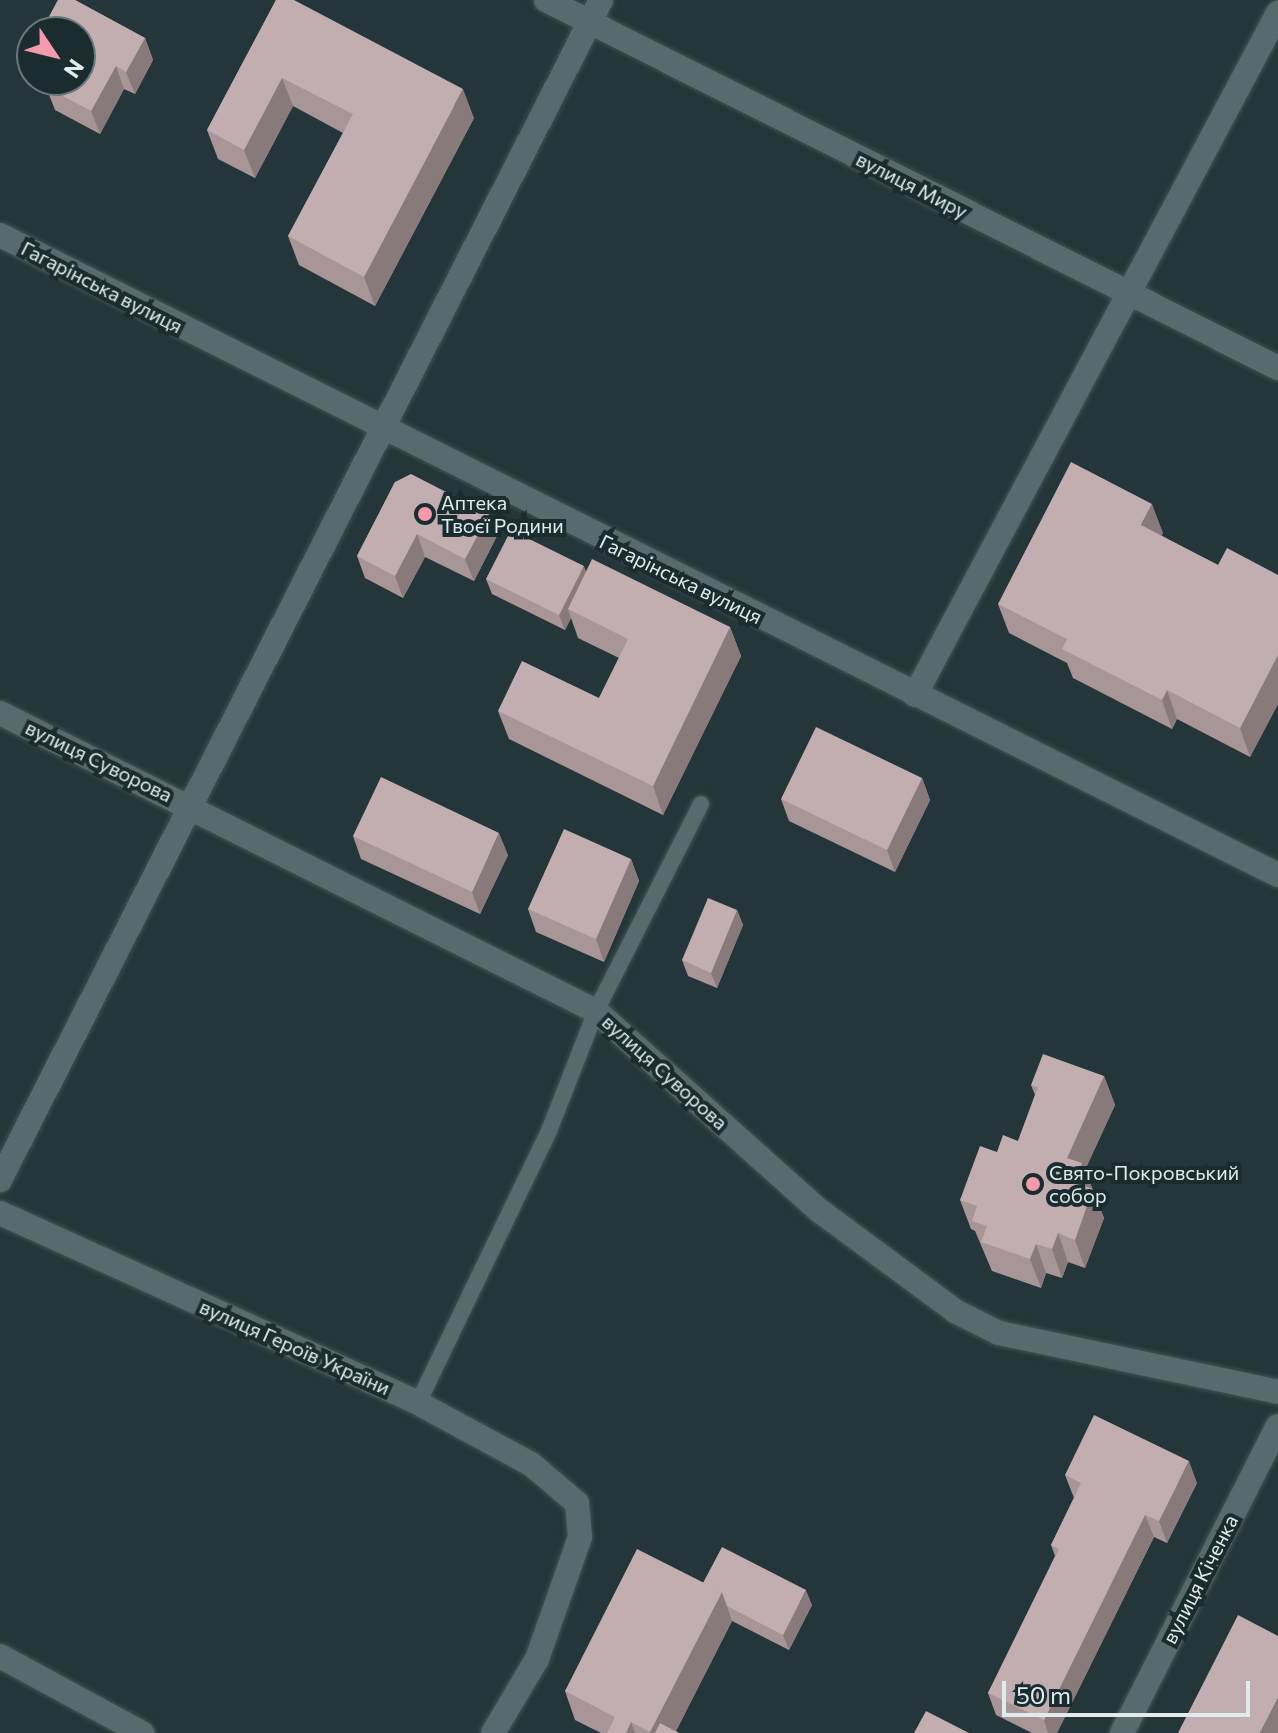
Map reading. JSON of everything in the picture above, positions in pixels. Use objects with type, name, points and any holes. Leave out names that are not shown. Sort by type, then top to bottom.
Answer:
[{"type":"street","name":"вулиця Миру","points":[[546,0],[595,11],[1123,292],[1278,368]]},
{"type":"street","points":[[0,1180],[595,11]]},
{"type":"street","points":[[915,695],[1123,292],[1278,13]]},
{"type":"street","name":"Гагарінська вулиця","points":[[0,235],[382,430],[1278,875]]},
{"type":"street","name":"вулиця Суворова","points":[[0,713],[596,1011],[820,1211],[955,1311],[999,1333],[1278,1392]]},
{"type":"street","name":"вулиця Героїв України","points":[[0,1213],[418,1403],[531,1464],[577,1503],[580,1537],[537,1659],[493,1733]]},
{"type":"street","name":"вулиця Кіченка","points":[[1122,1733],[1278,1426]]},
{"type":"street","points":[[0,1656],[142,1733]]},
{"type":"lane","points":[[418,1403],[549,1131],[596,1011],[701,804]]},
{"type":"building","points":[[58,0],[75,0],[145,38],[126,72],[116,66],[91,111],[63,96],[96,96],[96,16],[49,16]]},
{"type":"building","points":[[276,0],[294,0],[463,89],[364,277],[288,236],[353,114],[282,78],[244,150],[207,130]]},
{"type":"building","points":[[1071,462],[1152,504],[1141,525],[1218,565],[1227,548],[1278,575],[1278,655],[1240,728],[1167,690],[1162,700],[1062,649],[1067,639],[998,604]]},
{"type":"building","points":[[411,474],[489,514],[465,559],[417,534],[395,576],[357,556],[395,482]]},
{"type":"building","points":[[511,530],[584,566],[559,615],[486,579]]},
{"type":"building","points":[[592,559],[730,627],[653,786],[498,711],[522,661],[599,698],[628,639],[568,609]]},
{"type":"building","points":[[816,727],[922,778],[887,850],[781,799]]},
{"type":"building","points":[[381,777],[499,833],[472,892],[353,836]]},
{"type":"building","points":[[564,829],[631,859],[596,939],[528,909]]},
{"type":"building","points":[[708,898],[737,910],[711,973],[682,960]]},
{"type":"building","name":"Свято-Покровський собор","points":[[1043,1054],[1104,1076],[1067,1158],[1082,1163],[1075,1183],[1093,1189],[1075,1240],[1058,1233],[1052,1249],[1036,1244],[1030,1259],[981,1242],[987,1226],[972,1221],[977,1206],[960,1200],[980,1146],[997,1152],[1003,1135],[1018,1141],[1038,1087],[1031,1085]]},
{"type":"building","points":[[1094,1415],[1189,1461],[1159,1521],[1145,1515],[1044,1720],[988,1693],[1059,1549],[1051,1545],[1081,1483],[1065,1475]]},
{"type":"building","points":[[722,1547],[806,1590],[783,1635],[727,1606],[722,1592],[703,1583]]},
{"type":"building","points":[[637,1549],[722,1592],[650,1732],[631,1722],[626,1733],[607,1733],[615,1717],[565,1691]]},
{"type":"building","points":[[1238,1615],[1278,1636],[1278,1698],[1260,1733],[1178,1733]]},
{"type":"building","points":[[926,1711],[969,1733],[914,1733]]},
{"type":"building","points":[[660,1723],[679,1733],[655,1733]]},
{"type":"place","name":"Аптека Твоєї Родини","points":[[425,514]]},
{"type":"place","name":"Свято-Покровський собор","points":[[1033,1184]]}]
